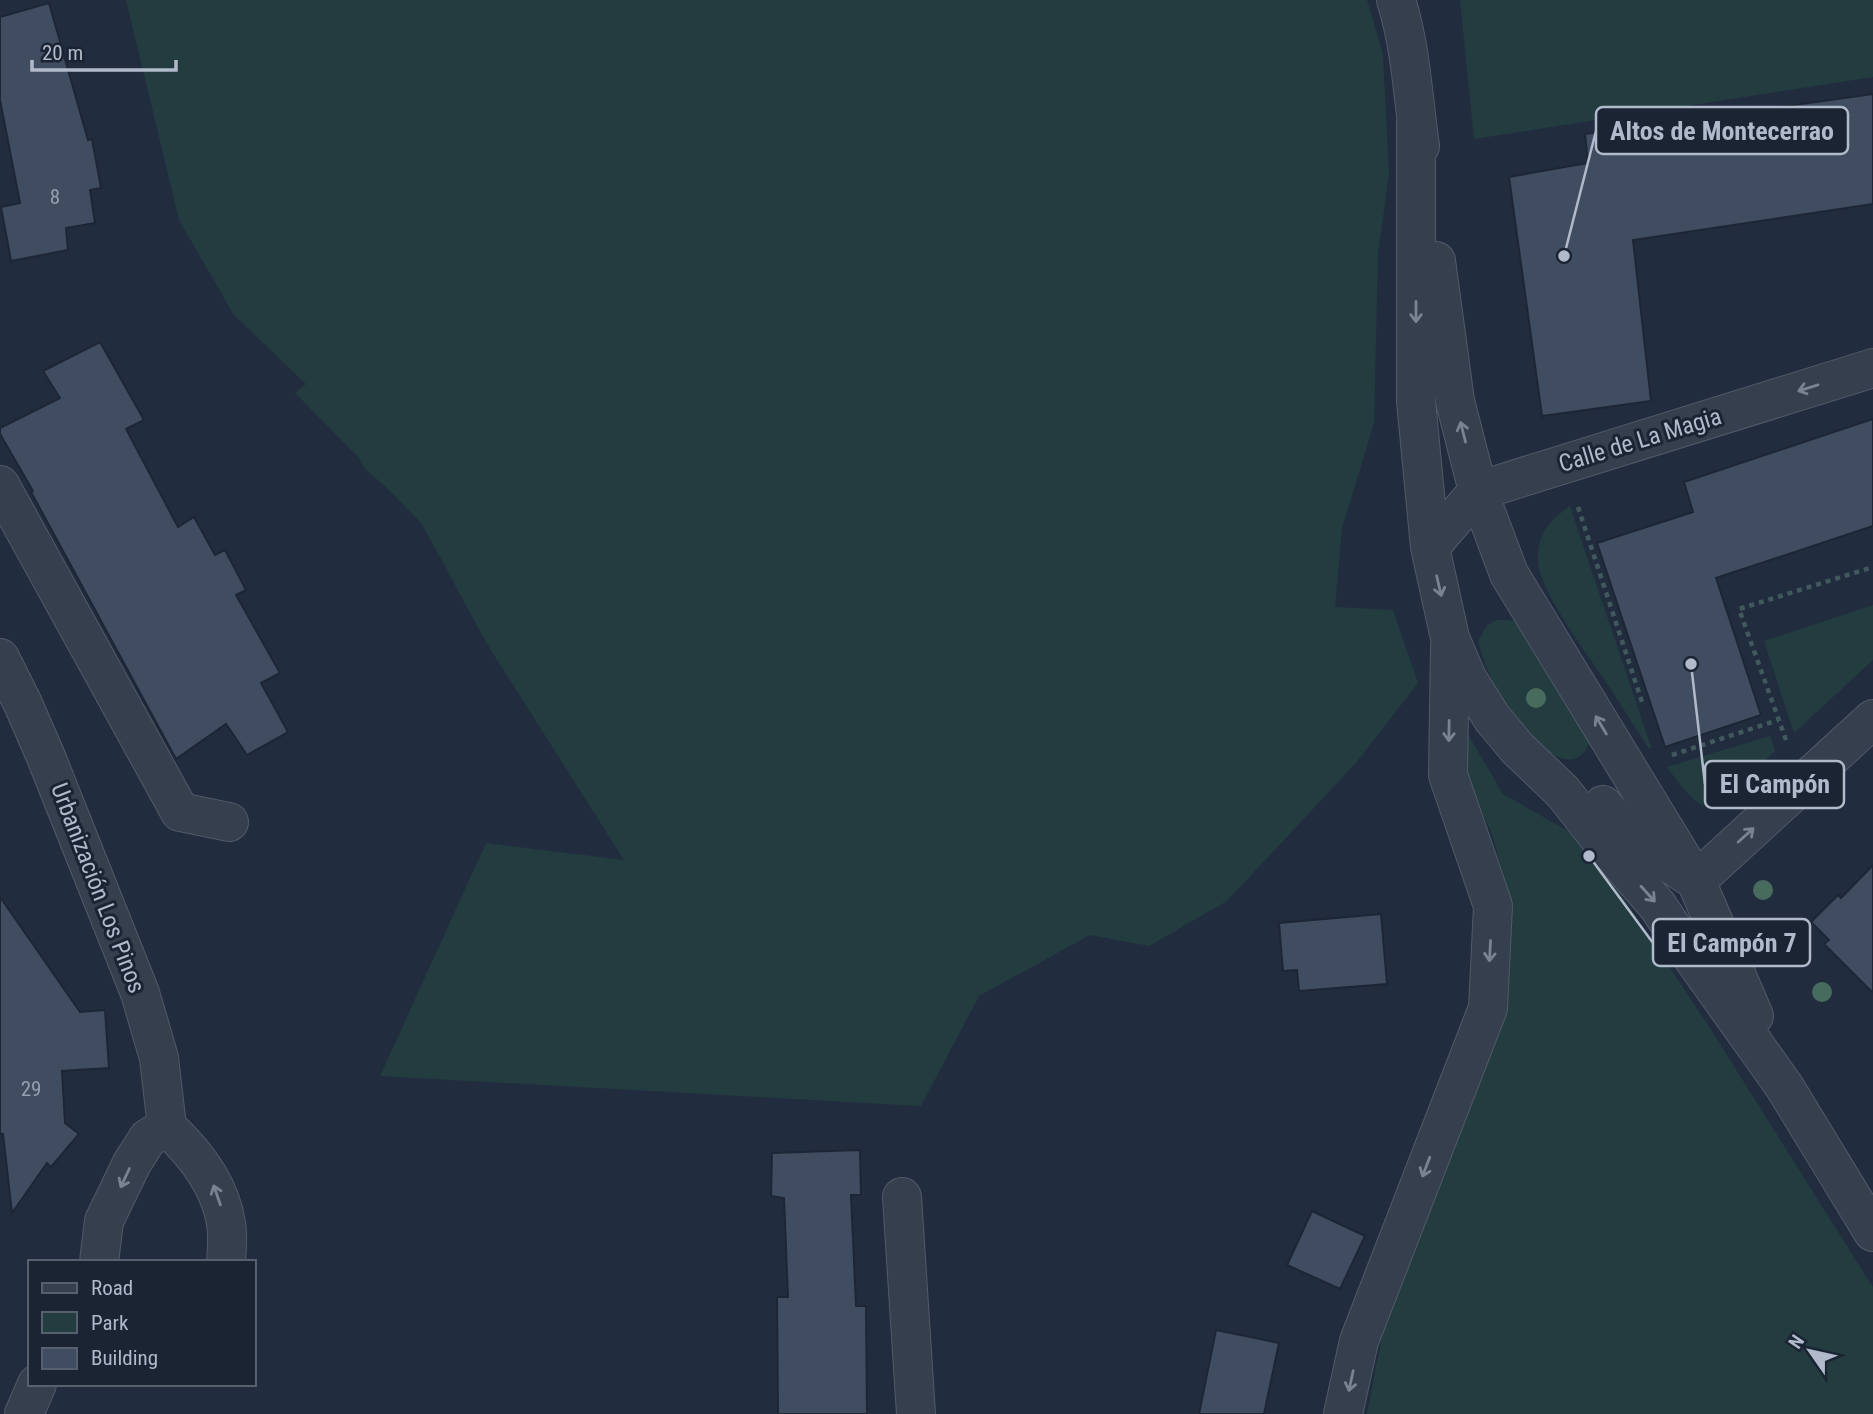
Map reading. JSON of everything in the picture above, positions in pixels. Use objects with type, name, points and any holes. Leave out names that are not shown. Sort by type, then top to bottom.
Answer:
[{"type":"street","points":[[1396,0],[1410,67],[1455,401],[1478,491],[1509,573],[1696,881],[1784,1086]]},
{"type":"street","points":[[1416,121],[1416,401],[1430,547],[1450,638],[1467,678],[1492,718],[1517,748],[1563,792],[1602,843],[1657,905],[1784,1086],[1873,1232]]},
{"type":"street","name":"Calle de La Magia","points":[[1478,491],[1873,368]]},
{"type":"street","points":[[0,485],[180,812],[229,822]]},
{"type":"street","points":[[1430,547],[1478,491]]},
{"type":"street","points":[[1343,1414],[1359,1340],[1488,1008],[1493,906],[1448,775],[1450,638]]},
{"type":"street","name":"Urbanización Los Pinos","points":[[0,658],[46,757],[140,993],[159,1058],[167,1127]]},
{"type":"street","points":[[1696,881],[1873,719]]},
{"type":"street","points":[[1563,792],[1599,799],[1632,838],[1696,881]]},
{"type":"street","points":[[99,1260],[104,1221],[132,1163],[148,1138],[167,1127],[189,1147],[214,1184],[226,1223],[226,1260]]},
{"type":"street","points":[[902,1196],[916,1414]]},
{"type":"street","points":[[24,1414],[36,1386]]},
{"type":"path","points":[[1577,504],[1644,708]]},
{"type":"path","points":[[1661,759],[1778,720],[1739,609],[1873,567]]},
{"type":"green space","points":[[126,0],[1367,0],[1383,54],[1389,173],[1378,254],[1374,423],[1342,528],[1335,607],[1393,610],[1418,683],[1355,764],[1227,901],[1149,946],[1090,935],[979,996],[921,1106],[380,1076],[486,843],[624,860],[487,644],[422,524],[365,469],[358,457],[295,393],[306,384],[234,315],[179,220]]},
{"type":"green space","points":[[1460,0],[1873,0],[1873,77],[1474,139]]},
{"type":"green space","points":[[1570,506],[1651,747],[1649,749],[1563,619],[1540,571],[1538,559],[1543,534],[1551,522]]},
{"type":"green space","points":[[1873,605],[1873,660],[1794,733],[1764,641]]},
{"type":"green space","points":[[1497,620],[1512,620],[1521,625],[1590,741],[1581,755],[1569,760],[1555,756],[1541,746],[1527,733],[1498,693],[1478,642],[1487,625]]},
{"type":"green space","points":[[1469,736],[1503,794],[1568,831],[1614,884],[1708,1025],[1873,1287],[1873,1414],[1367,1414],[1382,1336],[1447,1163],[1507,890],[1492,834],[1468,784],[1464,740]]},
{"type":"green space","points":[[1770,736],[1775,751],[1742,782],[1743,796],[1720,809],[1700,804],[1667,767]]},
{"type":"building","points":[[49,3],[88,140],[92,139],[101,188],[90,190],[95,223],[66,228],[68,250],[11,261],[1,207],[20,203],[0,100],[0,17]]},
{"type":"building","points":[[1873,94],[1873,204],[1633,240],[1651,401],[1542,416],[1509,177],[1588,163],[1585,134]]},
{"type":"building","points":[[100,342],[144,420],[126,429],[178,527],[194,517],[215,555],[225,550],[246,590],[236,595],[280,673],[261,683],[288,732],[247,755],[226,724],[176,759],[0,434],[0,428],[60,398],[43,371]]},
{"type":"building","points":[[1873,419],[1873,526],[1716,578],[1761,715],[1665,747],[1597,543],[1693,512],[1684,482]]},
{"type":"building","points":[[1873,865],[1873,993],[1824,944],[1829,940],[1811,922],[1838,895],[1841,898]]},
{"type":"building","points":[[0,897],[80,1012],[105,1010],[109,1068],[62,1071],[65,1123],[79,1134],[51,1167],[47,1163],[12,1213],[3,1134],[0,1134]]},
{"type":"building","points":[[1381,914],[1387,984],[1299,991],[1297,970],[1283,971],[1279,923]]},
{"type":"building","points":[[860,1150],[861,1195],[851,1195],[856,1306],[866,1306],[867,1414],[778,1414],[777,1297],[788,1297],[784,1198],[771,1196],[772,1153]]},
{"type":"building","points":[[1312,1211],[1365,1236],[1340,1289],[1287,1265]]},
{"type":"building","points":[[1216,1330],[1279,1343],[1264,1414],[1199,1414]]},
{"type":"place","name":"Altos de Montecerrao","points":[[1564,256]]},
{"type":"place","name":"El Campón","points":[[1691,664]]},
{"type":"place","name":"El Campón 7","points":[[1589,856]]}]
